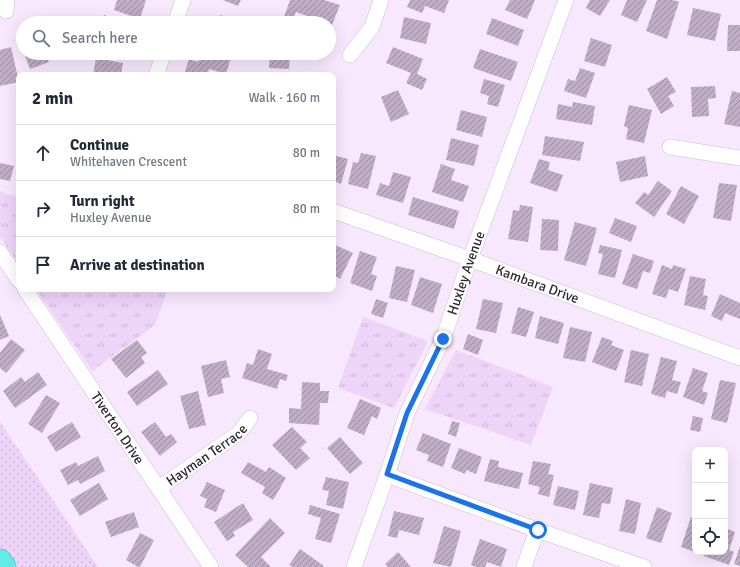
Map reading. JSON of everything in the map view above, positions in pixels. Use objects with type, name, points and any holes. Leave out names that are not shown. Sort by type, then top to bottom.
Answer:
[{"type":"highway","points":[[0,560],[5,567]]},
{"type":"street","points":[[177,16],[183,0]]},
{"type":"street","points":[[350,55],[372,27],[381,0]]},
{"type":"street","name":"Huxley Avenue","points":[[354,567],[407,413],[443,339],[470,259],[566,0]]},
{"type":"street","points":[[157,72],[161,60]]},
{"type":"street","points":[[670,147],[740,158]]},
{"type":"street","name":"Kambara Drive","points":[[336,213],[470,259],[740,358]]},
{"type":"street","points":[[0,252],[16,276]]},
{"type":"street","name":"Tiverton Drive","points":[[27,292],[211,567]]},
{"type":"street","name":"Hayman Terrace","points":[[159,488],[239,433],[250,418]]},
{"type":"street","points":[[387,474],[538,530],[644,567]]},
{"type":"street","points":[[524,567],[538,530]]},
{"type":"green space","points":[[0,191],[16,197],[16,260],[0,237]]},
{"type":"green space","points":[[38,292],[167,292],[155,325],[92,371]]},
{"type":"green space","points":[[363,317],[428,341],[394,408],[338,388]]},
{"type":"green space","points":[[456,350],[553,387],[531,445],[425,409]]},
{"type":"green space","points":[[0,422],[98,567],[0,567]]},
{"type":"building","points":[[117,0],[146,0],[141,16],[131,16],[114,10]]},
{"type":"building","points":[[223,0],[241,0],[238,6]]},
{"type":"building","points":[[290,0],[324,0],[340,5],[336,16],[307,16],[296,12],[295,16],[284,16]]},
{"type":"building","points":[[410,0],[449,0],[444,13],[425,6],[422,13],[407,7]]},
{"type":"building","points":[[510,0],[535,0],[527,19],[505,10]]},
{"type":"building","points":[[590,0],[610,0],[600,16],[586,8]]},
{"type":"building","points":[[627,0],[647,0],[637,22],[621,15]]},
{"type":"building","points":[[657,0],[673,0],[679,2],[667,39],[646,31]]},
{"type":"building","points":[[693,8],[721,14],[715,41],[687,35]]},
{"type":"building","points":[[404,17],[431,23],[426,44],[400,38]]},
{"type":"building","points":[[492,18],[524,30],[518,46],[486,34]]},
{"type":"building","points":[[728,25],[740,25],[740,51],[727,51]]},
{"type":"building","points":[[591,38],[612,45],[605,67],[584,61]]},
{"type":"building","points":[[11,47],[17,72],[16,83],[0,86],[0,50]]},
{"type":"building","points":[[393,47],[423,59],[417,74],[427,79],[422,90],[406,83],[411,73],[386,63]]},
{"type":"building","points":[[480,49],[518,62],[511,81],[473,68]]},
{"type":"building","points":[[27,60],[48,60],[49,62],[30,69]]},
{"type":"building","points":[[96,60],[107,60],[123,63],[122,72],[94,72]]},
{"type":"building","points":[[189,60],[198,62],[199,60],[230,60],[227,72],[219,72],[209,69],[208,72],[185,72]]},
{"type":"building","points":[[270,60],[290,60],[289,69],[269,68]]},
{"type":"building","points":[[580,68],[595,73],[586,98],[564,91],[568,79],[575,81]]},
{"type":"building","points":[[667,77],[676,92],[668,96],[674,106],[661,114],[647,89]]},
{"type":"building","points":[[484,79],[505,85],[498,107],[487,104],[489,96],[480,93]]},
{"type":"building","points":[[715,86],[716,98],[708,99],[709,116],[692,117],[691,87]]},
{"type":"building","points":[[398,90],[409,114],[391,122],[381,97]]},
{"type":"building","points":[[732,91],[740,93],[740,127],[724,124]]},
{"type":"building","points":[[573,102],[595,106],[592,125],[556,119],[558,104],[572,107]]},
{"type":"building","points":[[629,105],[652,110],[644,143],[626,139],[628,128],[624,126]]},
{"type":"building","points":[[461,110],[487,117],[482,137],[456,130]]},
{"type":"building","points":[[545,136],[584,142],[580,161],[542,155]]},
{"type":"building","points":[[451,138],[479,145],[474,166],[446,160]]},
{"type":"building","points":[[361,153],[376,156],[368,189],[348,184],[353,162],[358,163]]},
{"type":"building","points":[[336,156],[348,159],[341,184],[336,182]]},
{"type":"building","points":[[645,156],[648,176],[620,182],[616,162]]},
{"type":"building","points":[[539,159],[550,162],[548,170],[563,175],[557,192],[530,183]]},
{"type":"building","points":[[0,163],[14,166],[10,181],[0,179]]},
{"type":"building","points":[[441,164],[455,169],[451,180],[469,186],[463,202],[432,192]]},
{"type":"building","points":[[393,172],[411,177],[403,203],[376,195],[380,183],[389,186]]},
{"type":"building","points":[[658,181],[672,191],[654,217],[635,203],[644,192],[648,195]]},
{"type":"building","points":[[719,183],[737,185],[731,221],[713,218]]},
{"type":"building","points":[[681,186],[699,196],[684,224],[666,214]]},
{"type":"building","points":[[413,197],[459,211],[454,229],[408,215]]},
{"type":"building","points":[[520,205],[533,207],[528,242],[508,239],[513,210],[519,211]]},
{"type":"building","points":[[615,218],[637,226],[631,242],[609,233]]},
{"type":"building","points":[[542,219],[559,220],[558,251],[540,250]]},
{"type":"building","points":[[575,222],[597,228],[586,266],[564,260]]},
{"type":"building","points":[[336,245],[353,253],[340,279],[336,277]]},
{"type":"building","points":[[600,245],[622,250],[615,278],[598,274],[603,254],[598,253]]},
{"type":"building","points":[[360,251],[377,257],[371,274],[377,276],[372,291],[350,283]]},
{"type":"building","points":[[633,254],[654,261],[650,273],[643,271],[637,289],[622,284]]},
{"type":"building","points":[[662,265],[672,269],[673,265],[686,269],[678,292],[669,289],[666,298],[652,294]]},
{"type":"building","points":[[396,266],[415,270],[407,302],[389,298]]},
{"type":"building","points":[[690,276],[706,279],[703,295],[708,296],[705,310],[684,305]]},
{"type":"building","points":[[420,277],[442,284],[433,313],[411,305]]},
{"type":"building","points":[[720,294],[740,303],[740,319],[725,313],[722,321],[711,316]]},
{"type":"building","points":[[376,299],[388,303],[383,318],[371,314]]},
{"type":"building","points":[[483,299],[503,303],[496,333],[476,329]]},
{"type":"building","points":[[518,307],[534,312],[526,337],[511,333]]},
{"type":"building","points":[[0,315],[9,336],[0,340]]},
{"type":"building","points":[[540,316],[564,323],[558,344],[535,338]]},
{"type":"building","points":[[570,327],[592,332],[585,362],[563,358]]},
{"type":"building","points":[[468,334],[483,340],[478,355],[463,349]]},
{"type":"building","points":[[602,337],[613,341],[611,345],[624,350],[616,371],[592,362]]},
{"type":"building","points":[[11,339],[25,350],[6,373],[0,368],[0,353]]},
{"type":"building","points":[[137,340],[147,353],[141,357],[145,363],[126,378],[111,359]]},
{"type":"building","points":[[258,349],[272,354],[267,369],[288,375],[286,381],[280,379],[277,389],[242,378],[247,363],[253,365]]},
{"type":"building","points":[[631,350],[649,354],[642,386],[624,382]]},
{"type":"building","points":[[661,357],[677,361],[672,380],[681,382],[677,394],[667,391],[665,398],[651,394]]},
{"type":"building","points":[[226,360],[230,377],[221,379],[224,393],[208,397],[201,366]]},
{"type":"building","points":[[693,368],[708,373],[702,391],[708,393],[704,405],[683,397]]},
{"type":"building","points":[[158,370],[168,384],[137,406],[127,392]]},
{"type":"building","points":[[38,372],[47,385],[15,408],[3,391],[21,377],[25,382]]},
{"type":"building","points":[[720,380],[736,383],[727,423],[711,419]]},
{"type":"building","points":[[302,382],[320,383],[320,391],[329,391],[328,403],[320,403],[319,425],[289,423],[289,408],[301,409]]},
{"type":"building","points":[[198,391],[206,425],[189,429],[180,396]]},
{"type":"building","points":[[46,395],[60,403],[42,433],[28,424]]},
{"type":"building","points":[[360,399],[381,408],[377,419],[372,416],[364,435],[347,428]]},
{"type":"building","points":[[693,416],[703,418],[700,432],[690,430]]},
{"type":"building","points":[[452,421],[460,423],[456,437],[448,434]]},
{"type":"building","points":[[72,422],[81,437],[56,452],[47,437]]},
{"type":"building","points":[[155,422],[166,437],[171,434],[177,442],[160,456],[141,432]]},
{"type":"building","points":[[292,427],[307,442],[300,448],[310,458],[296,470],[272,445]]},
{"type":"building","points":[[423,433],[451,444],[443,467],[427,461],[429,455],[416,450]]},
{"type":"building","points":[[340,437],[363,463],[350,474],[327,448]]},
{"type":"building","points":[[459,448],[482,457],[476,474],[466,470],[465,474],[451,468]]},
{"type":"building","points":[[98,456],[105,471],[80,484],[78,480],[68,485],[60,470],[76,462],[78,466]]},
{"type":"building","points":[[490,459],[499,461],[498,467],[523,473],[519,489],[484,481]]},
{"type":"building","points":[[533,461],[551,464],[548,474],[554,475],[549,497],[538,494],[540,487],[528,484]]},
{"type":"building","points":[[248,462],[266,472],[269,467],[286,478],[273,500],[262,493],[265,487],[241,473]]},
{"type":"building","points":[[326,477],[349,482],[343,509],[326,505],[329,491],[322,490]]},
{"type":"building","points":[[207,482],[225,490],[216,512],[204,507],[207,499],[200,496]]},
{"type":"building","points":[[99,483],[108,499],[80,516],[70,500]]},
{"type":"building","points":[[590,483],[613,488],[610,504],[602,503],[599,518],[583,515]]},
{"type":"building","points":[[558,486],[579,491],[575,510],[553,505]]},
{"type":"building","points":[[626,499],[641,503],[635,534],[619,531]]},
{"type":"building","points":[[243,503],[253,520],[233,532],[235,536],[227,541],[214,522]]},
{"type":"building","points":[[310,505],[340,514],[331,543],[315,539],[321,518],[308,514]]},
{"type":"building","points":[[657,507],[672,513],[661,543],[646,538]]},
{"type":"building","points":[[394,511],[424,518],[419,535],[399,530],[397,538],[388,536]]},
{"type":"building","points":[[134,512],[139,527],[111,537],[105,522]]},
{"type":"building","points":[[691,517],[692,551],[681,547]]},
{"type":"building","points":[[270,518],[285,533],[261,557],[271,567],[248,567],[235,555]]},
{"type":"building","points":[[444,526],[461,531],[451,567],[433,563]]},
{"type":"building","points":[[728,529],[735,532],[729,550],[734,552],[729,565],[704,556],[728,555]]},
{"type":"building","points":[[140,533],[154,540],[140,567],[138,567],[126,560]]},
{"type":"building","points":[[480,539],[507,549],[501,567],[487,562],[485,567],[476,567],[471,565]]},
{"type":"building","points":[[740,546],[740,566],[734,564]]},
{"type":"building","points":[[300,549],[324,566],[293,567],[289,565]]},
{"type":"building","points":[[398,552],[411,567],[388,567],[385,564]]},
{"type":"route","points":[[443,339],[407,413],[387,474],[538,530]]}]
